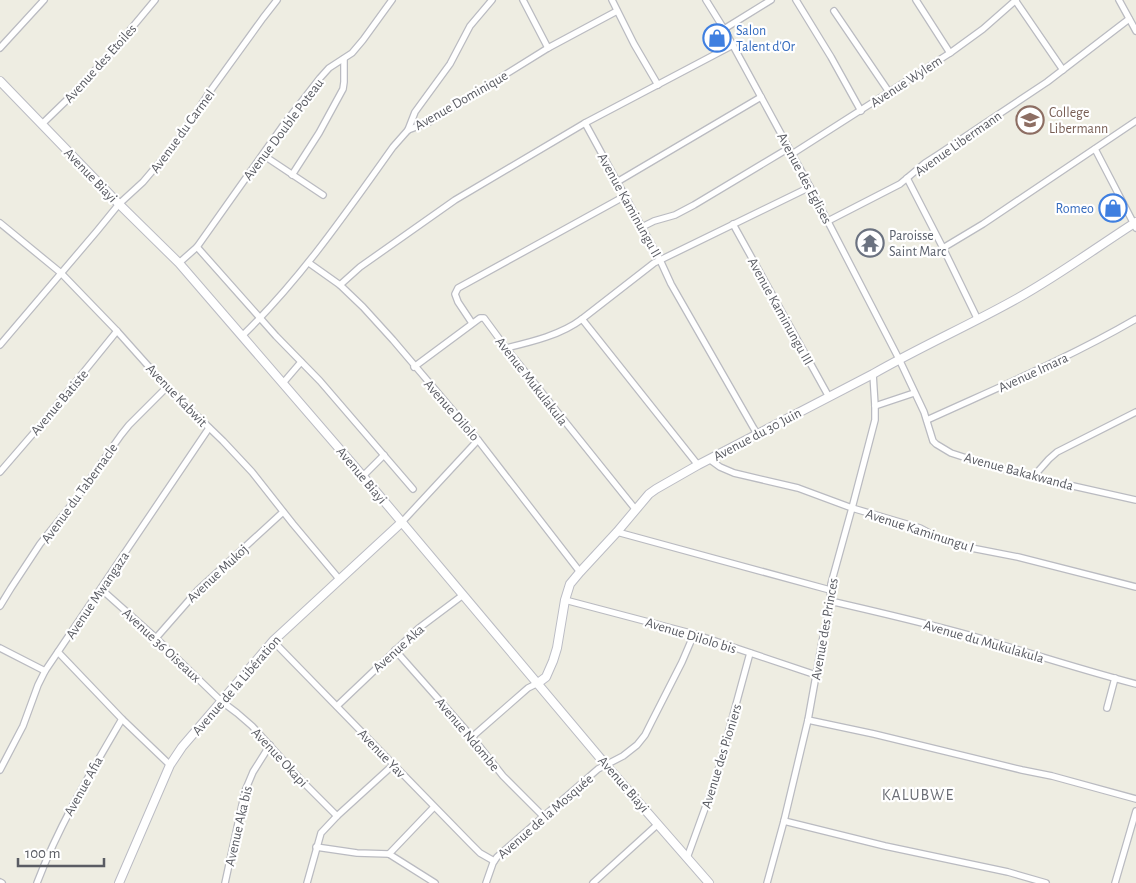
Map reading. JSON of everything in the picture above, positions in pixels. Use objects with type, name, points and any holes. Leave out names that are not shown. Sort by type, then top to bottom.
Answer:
[{"type":"street","points":[[0,48],[44,0]]},
{"type":"street","name":"Avenue des Etoiles","points":[[42,124],[110,54],[155,0]]},
{"type":"street","name":"Avenue du Carmel","points":[[0,346],[119,204],[144,182],[176,143],[217,82],[277,0]]},
{"type":"street","name":"Avenue Double Poteau","points":[[179,263],[197,247],[282,127],[320,78],[329,68],[352,53],[392,0]]},
{"type":"street","points":[[408,130],[415,112],[450,64],[470,26],[492,0]]},
{"type":"street","points":[[523,0],[548,48]]},
{"type":"street","points":[[612,0],[634,44],[658,84]]},
{"type":"street","name":"Avenue des Eglises","points":[[706,0],[733,44],[810,187],[899,359]]},
{"type":"street","points":[[724,29],[771,0]]},
{"type":"street","points":[[796,0],[861,111]]},
{"type":"street","points":[[916,0],[950,52]]},
{"type":"street","points":[[1016,0],[1063,70]]},
{"type":"street","name":"Avenue Wylem","points":[[642,226],[674,215],[694,205],[861,111],[983,29],[1016,0]]},
{"type":"street","points":[[1119,0],[1136,31]]},
{"type":"street","name":"Avenue Dominique","points":[[242,336],[309,263],[393,147],[408,130],[429,122],[548,48],[617,11]]},
{"type":"street","points":[[834,11],[889,92]]},
{"type":"street","name":"Avenue Libermann","points":[[828,221],[892,189],[939,154],[1038,88],[1129,19]]},
{"type":"street","points":[[340,285],[355,271],[455,200],[584,123],[733,44]]},
{"type":"street","points":[[292,175],[319,133],[343,89],[344,59]]},
{"type":"street","name":"Avenue Biayi","points":[[0,81],[179,263],[363,476],[606,765],[709,883]]},
{"type":"street","points":[[617,182],[761,98]]},
{"type":"street","points":[[943,248],[983,224],[1136,121]]},
{"type":"street","name":"Avenue Kaminungu II","points":[[584,123],[642,226],[671,284],[757,434]]},
{"type":"street","points":[[1095,149],[1135,224]]},
{"type":"street","points":[[263,155],[323,195]]},
{"type":"street","points":[[907,178],[978,320]]},
{"type":"street","points":[[506,348],[564,330],[582,319],[660,260],[810,187]]},
{"type":"street","points":[[414,367],[472,324],[458,302],[455,294],[458,288],[625,196]]},
{"type":"street","name":"Avenue Kabwit","points":[[0,223],[61,273],[117,330],[167,387],[252,472],[340,580]]},
{"type":"street","name":"Avenue Kaminungu III","points":[[733,224],[829,397]]},
{"type":"street","name":"Avenue du 30 Juin","points":[[472,737],[528,688],[546,677],[557,648],[565,600],[570,584],[656,489],[899,359],[978,320],[1052,277],[1135,224]]},
{"type":"street","points":[[197,247],[260,318],[320,381],[414,489]]},
{"type":"street","name":"Avenue Dilolo","points":[[309,263],[340,285],[373,318],[478,440],[580,572]]},
{"type":"street","name":"Avenue Mukulakula","points":[[472,324],[480,318],[484,318],[636,510]]},
{"type":"street","points":[[582,319],[698,465]]},
{"type":"street","name":"Avenue Imara","points":[[927,420],[1076,352],[1136,319]]},
{"type":"street","name":"Avenue Batiste","points":[[0,472],[117,330]]},
{"type":"street","name":"Avenue Bakakwanda","points":[[899,359],[927,420],[933,441],[946,450],[962,457],[1033,477],[1136,500]]},
{"type":"street","points":[[283,383],[302,362]]},
{"type":"street","name":"Avenue des Princes","points":[[767,883],[808,720],[830,601],[830,590],[875,420],[876,406],[873,374]]},
{"type":"street","name":"Avenue du Tabernacle","points":[[0,606],[40,544],[81,492],[121,435],[167,387]]},
{"type":"street","points":[[876,406],[914,393]]},
{"type":"street","points":[[1033,477],[1057,452],[1136,412]]},
{"type":"street","name":"Avenue Mwangaza","points":[[0,770],[23,726],[45,671],[209,428]]},
{"type":"street","points":[[402,522],[478,440]]},
{"type":"street","points":[[363,476],[384,455]]},
{"type":"street","name":"Avenue Kaminungu I","points":[[709,460],[734,473],[798,488],[852,508],[920,528],[944,541],[956,545],[1018,557],[1136,587]]},
{"type":"street","name":"Avenue Mukoj","points":[[156,638],[198,590],[283,512]]},
{"type":"street","name":"Avenue de la Libération","points":[[119,883],[170,765],[182,747],[273,641],[402,522]]},
{"type":"street","points":[[617,532],[830,590]]},
{"type":"street","name":"Avenue 36 Oiseaux","points":[[101,589],[156,638],[221,701]]},
{"type":"street","name":"Avenue Aka","points":[[336,706],[395,650],[434,616],[463,595]]},
{"type":"street","name":"Avenue Dilolo bis","points":[[565,600],[694,634],[816,675]]},
{"type":"street","name":"Avenue du Mukulakula","points":[[830,601],[985,640],[1136,684]]},
{"type":"street","name":"Avenue de la Mosquée","points":[[486,883],[494,861],[598,769],[628,753],[645,735],[694,634]]},
{"type":"street","name":"Avenue Yav","points":[[273,641],[434,808],[480,853],[494,861]]},
{"type":"street","points":[[0,648],[45,671]]},
{"type":"street","name":"Avenue Ndombe","points":[[395,650],[472,737],[503,776],[543,816]]},
{"type":"street","points":[[58,652],[122,719],[170,765]]},
{"type":"street","name":"Avenue des Pioniers","points":[[687,858],[716,778],[750,653]]},
{"type":"street","points":[[1107,708],[1115,678]]},
{"type":"street","name":"Avenue Okapi","points":[[221,701],[248,722],[337,816]]},
{"type":"street","name":"Avenue Afia","points":[[37,883],[68,812],[122,719]]},
{"type":"street","points":[[808,720],[1061,778],[1136,799]]},
{"type":"street","name":"Avenue Aka bis","points":[[225,883],[245,790],[253,772],[270,745]]},
{"type":"street","points":[[307,883],[321,832],[393,765]]},
{"type":"street","points":[[390,854],[434,808]]},
{"type":"street","points":[[1114,883],[1136,811]]},
{"type":"street","points":[[784,820],[884,846],[1008,872],[1046,883]]},
{"type":"street","points":[[593,883],[658,824]]},
{"type":"street","points":[[316,847],[358,853],[390,854],[435,883]]},
{"type":"place","name":"Salon Talent d'Or","points":[[717,38]]},
{"type":"place","name":"College Libermann","points":[[1030,120]]},
{"type":"place","name":"Romeo","points":[[1113,208]]},
{"type":"place","name":"Paroisse Saint Marc","points":[[870,243]]},
{"type":"district","name":"KALUBWE","points":[[918,794]]}]
